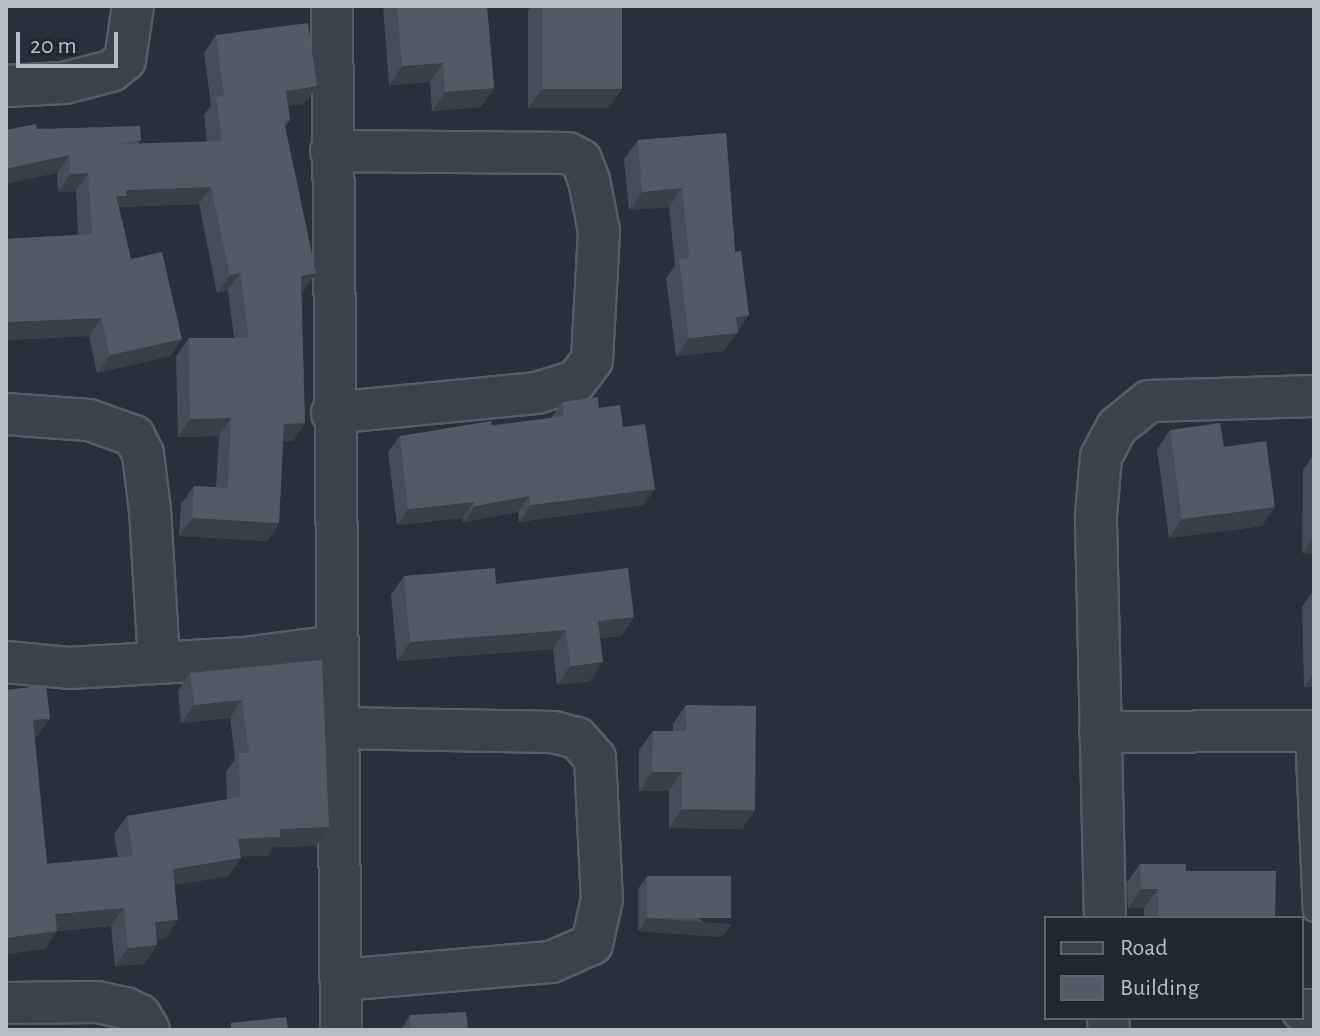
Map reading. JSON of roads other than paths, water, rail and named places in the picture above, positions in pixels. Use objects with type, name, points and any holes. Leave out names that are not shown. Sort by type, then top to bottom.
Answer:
[{"type":"street","points":[[6,86],[64,83],[111,71],[125,60],[133,6]]},
{"type":"street","points":[[332,6],[332,413],[339,728],[341,1030]]},
{"type":"street","points":[[331,151],[568,153],[581,160],[589,180],[599,231],[592,360],[576,381],[536,393],[332,413]]},
{"type":"street","points":[[1105,916],[1096,515],[1101,457],[1117,427],[1149,401],[1314,396]]},
{"type":"street","points":[[6,414],[89,420],[134,436],[143,454],[150,510],[159,662]]},
{"type":"street","points":[[6,662],[69,668],[337,646]]},
{"type":"street","points":[[339,728],[553,732],[577,738],[595,758],[602,899],[592,944],[551,962],[341,980]]},
{"type":"street","points":[[1100,732],[1310,731]]},
{"type":"street","points":[[6,1003],[97,1002],[126,1008],[140,1015],[149,1030]]},
{"type":"lane","points":[[1310,731],[1314,911]]}]
